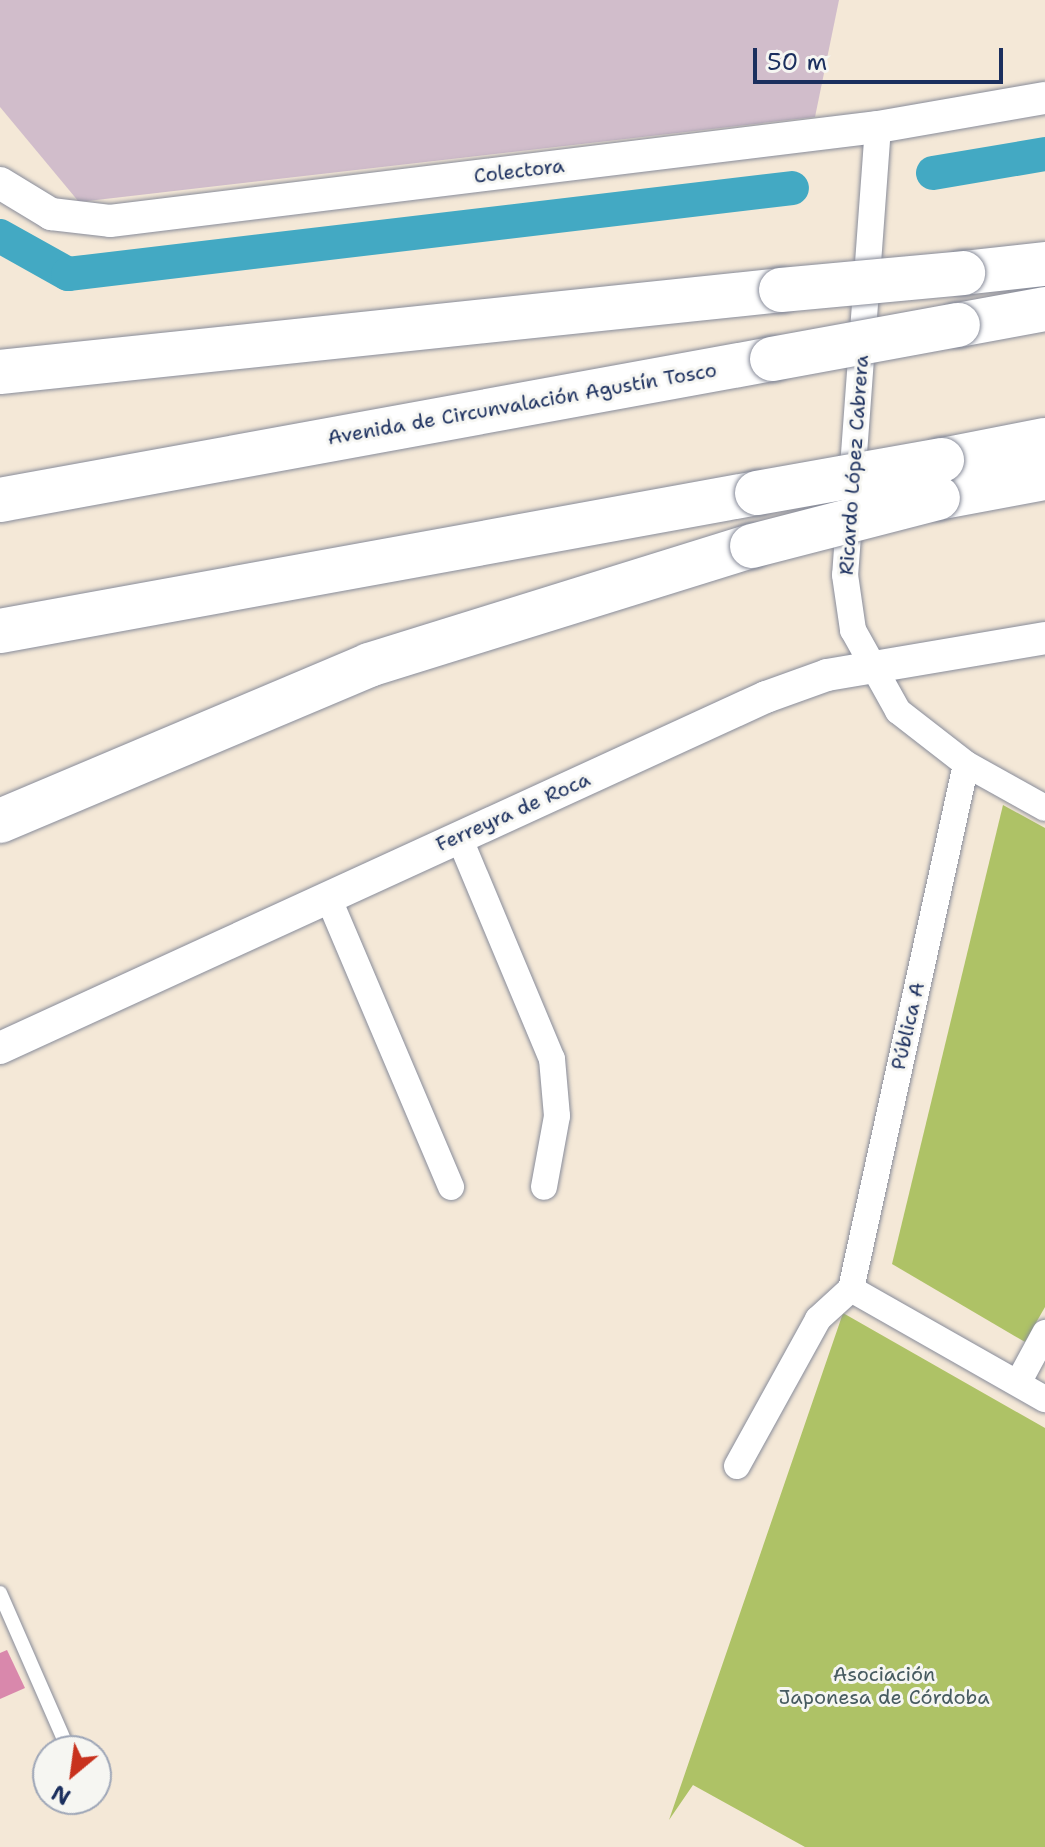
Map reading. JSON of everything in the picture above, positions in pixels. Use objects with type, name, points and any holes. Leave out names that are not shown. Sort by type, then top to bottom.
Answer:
[{"type":"highway","points":[[0,372],[1045,264]]},
{"type":"highway","name":"Avenida de Circunvalación Agustín Tosco","points":[[0,500],[1045,309]]},
{"type":"highway","points":[[0,821],[369,665],[752,546],[1045,440]]},
{"type":"highway","points":[[0,631],[757,493],[940,479],[1045,478]]},
{"type":"street","name":"Colectora","points":[[0,183],[51,214],[110,221],[878,127],[1045,98]]},
{"type":"street","name":"Ricardo López Cabrera","points":[[878,127],[845,575],[853,630],[898,711],[966,764],[1045,808]]},
{"type":"street","name":"Ferreyra de Roca","points":[[0,1048],[766,697],[871,666],[1045,638]]},
{"type":"street","name":"Pública A","points":[[851,1289],[966,764]]},
{"type":"street","points":[[459,837],[552,1059],[557,1116],[544,1187]]},
{"type":"street","points":[[328,897],[451,1187]]},
{"type":"street","points":[[737,1466],[818,1319],[851,1289],[1045,1399]]},
{"type":"street","points":[[1018,1383],[1045,1333]]},
{"type":"lane","points":[[0,1593],[62,1735]]},
{"type":"shaded area","points":[[0,0],[839,0],[815,117],[79,202],[0,107]]},
{"type":"green space","points":[[1003,805],[1045,828],[1045,1307],[1025,1342],[892,1264]]},
{"type":"green space","name":"Asociación Japonesa de Córdoba","points":[[843,1313],[1045,1428],[1045,1847],[805,1847],[693,1785],[669,1820]]},
{"type":"building","points":[[7,1650],[25,1688],[0,1699],[0,1653]]},
{"type":"waterway","points":[[933,173],[1045,154]]},
{"type":"waterway","points":[[0,236],[68,274],[792,188]]}]
